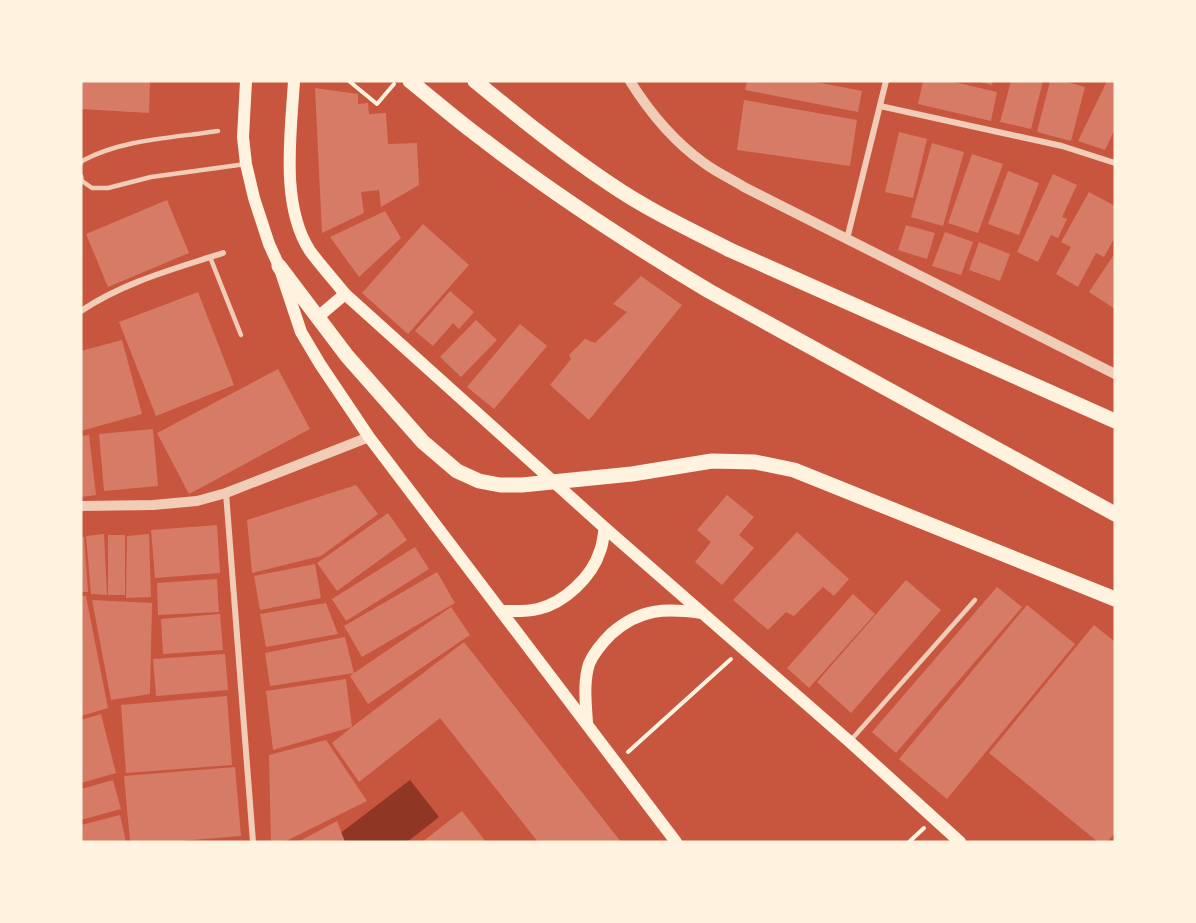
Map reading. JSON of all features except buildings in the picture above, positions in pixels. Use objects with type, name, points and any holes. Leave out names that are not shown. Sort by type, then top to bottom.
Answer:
[{"type":"main road","points":[[246,81],[243,137],[246,164],[268,243],[279,266],[301,332],[369,437],[676,842]]},
{"type":"main road","points":[[294,81],[289,170],[300,230],[310,250],[345,294],[604,528],[850,742],[960,842]]},
{"type":"main road","points":[[410,81],[485,141],[648,255],[709,291],[1115,514]]},
{"type":"main road","points":[[475,81],[541,135],[611,185],[670,220],[730,250],[1115,420]]},
{"type":"main road","points":[[279,266],[347,356],[423,442],[457,471],[479,481],[500,485],[522,485],[632,474],[712,461],[755,462],[794,470],[1115,599]]},
{"type":"main road","points":[[318,317],[345,294]]},
{"type":"main road","points":[[501,611],[538,609],[554,603],[572,591],[588,575],[600,552],[604,528]]},
{"type":"main road","points":[[588,725],[585,686],[590,663],[600,644],[620,627],[641,614],[662,610],[703,614]]},
{"type":"street","points":[[630,81],[647,109],[674,138],[704,164],[744,187],[1115,374]]},
{"type":"street","points":[[847,239],[886,81]]},
{"type":"street","points":[[880,106],[1062,146],[1115,163]]},
{"type":"street","points":[[81,311],[103,296],[125,286],[223,253]]},
{"type":"street","points":[[81,506],[197,501],[226,493],[369,437]]},
{"type":"street","points":[[226,493],[253,842]]},
{"type":"lane","points":[[81,164],[82,161],[105,150],[148,140],[218,131]]},
{"type":"lane","points":[[81,176],[82,181],[92,188],[108,188],[151,177],[246,164]]},
{"type":"lane","points":[[210,257],[241,335]]},
{"type":"lane","points":[[850,742],[975,600]]},
{"type":"path","points":[[349,81],[377,104],[396,81]]},
{"type":"path","points":[[616,763],[743,648]]},
{"type":"shaded area","points":[[410,780],[439,817],[407,842],[343,842],[338,835]]}]
